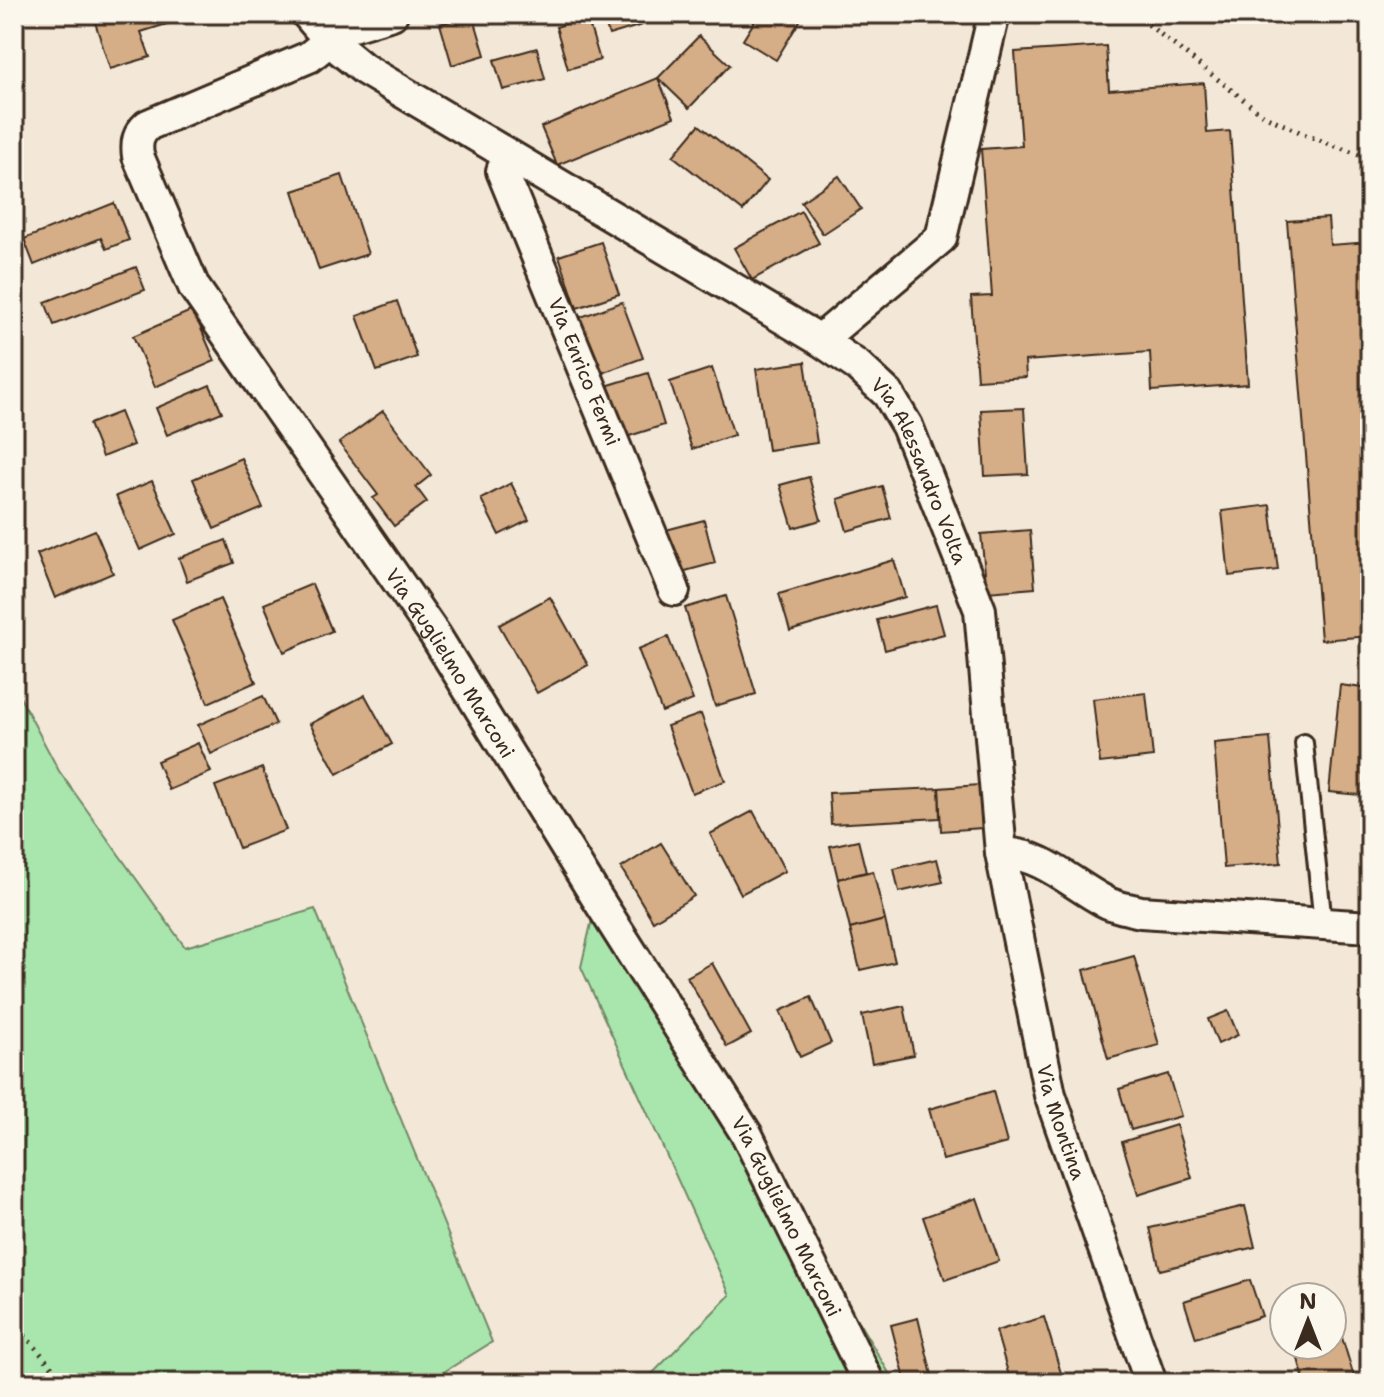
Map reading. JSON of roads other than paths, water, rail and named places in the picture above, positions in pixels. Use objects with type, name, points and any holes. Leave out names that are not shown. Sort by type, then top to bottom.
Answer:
[{"type":"street","name":"Via Alessandro Volta","points":[[307,14],[331,42],[364,69],[820,340],[858,366],[888,394],[907,426],[980,610],[1001,853]]},
{"type":"street","name":"Via Guglielmo Marconi","points":[[392,14],[345,28],[309,57],[148,125],[140,133],[136,145],[138,156],[194,287],[435,635],[747,1135],[869,1383]]},
{"type":"street","points":[[820,340],[941,238],[993,18]]},
{"type":"street","name":"Via Enrico Fermi","points":[[508,155],[502,171],[674,590]]},
{"type":"street","points":[[1001,853],[1015,853],[1039,861],[1107,903],[1141,912],[1370,927]]},
{"type":"street","name":"Via Montina","points":[[1001,853],[1050,1095],[1151,1383]]},
{"type":"lane","points":[[1304,743],[1323,924]]}]
